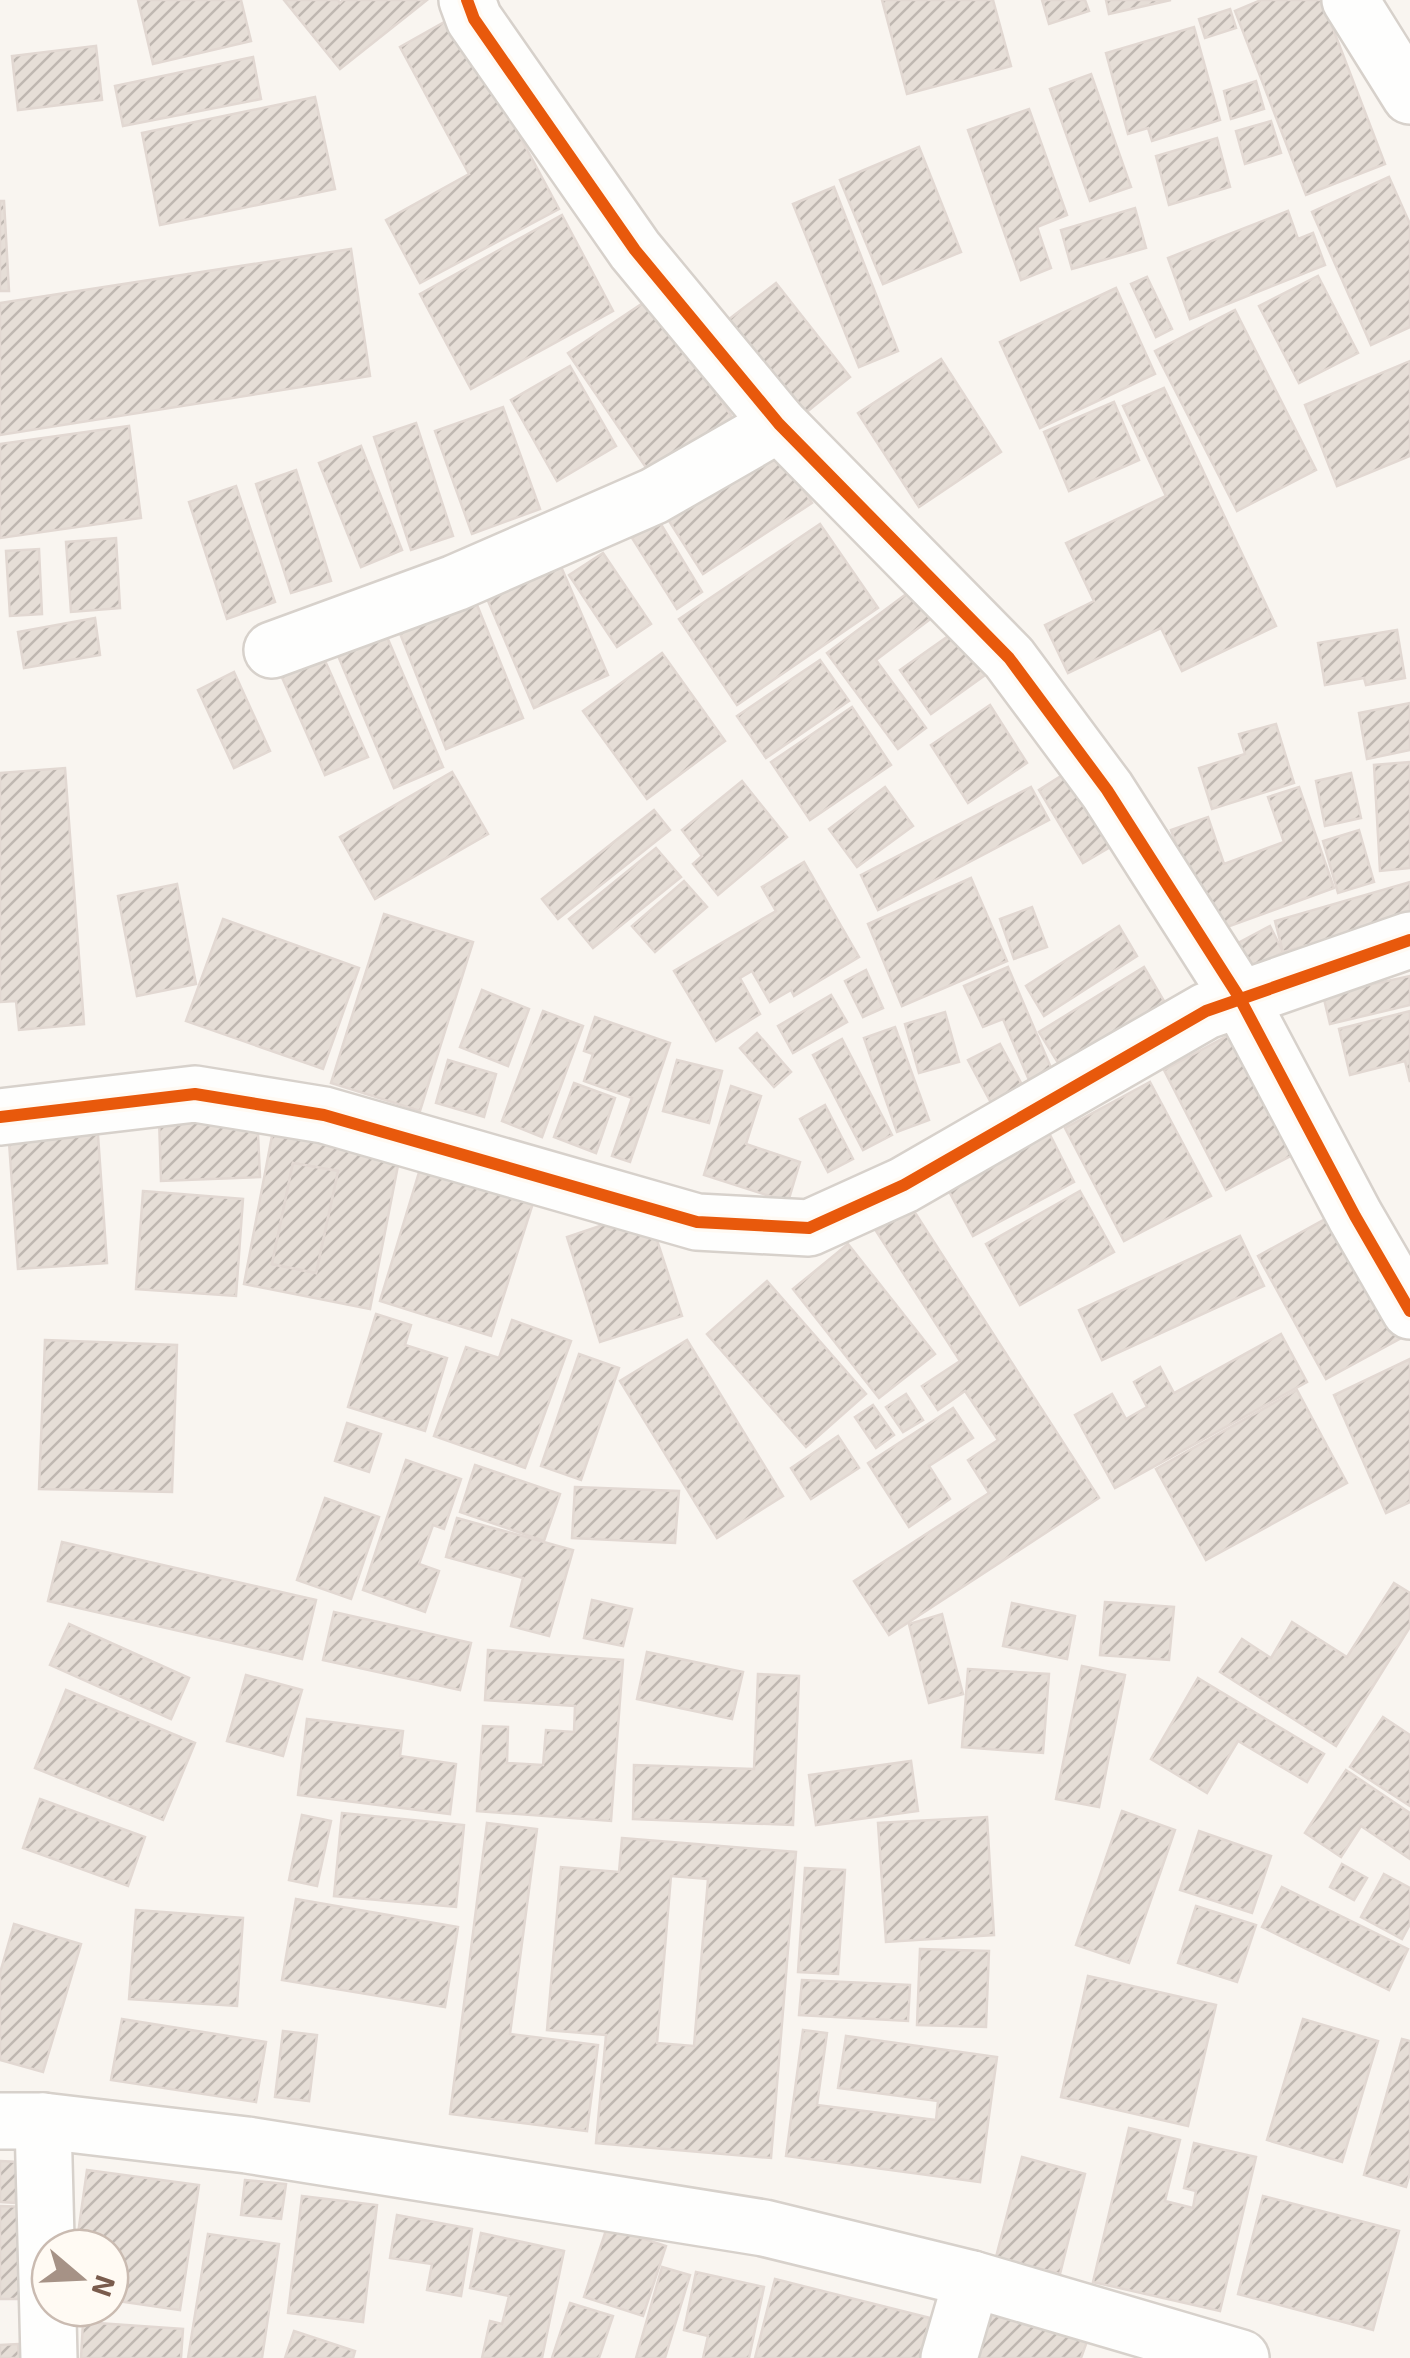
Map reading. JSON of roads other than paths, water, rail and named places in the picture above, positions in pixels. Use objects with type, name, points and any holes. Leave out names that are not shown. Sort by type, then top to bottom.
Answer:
[{"type":"street","points":[[467,0],[474,19],[636,250],[779,424],[1009,658],[1107,790],[1238,998],[1354,1216],[1410,1311]]},
{"type":"street","points":[[1350,0],[1410,96]]},
{"type":"street","points":[[272,650],[455,584],[654,496],[779,424]]},
{"type":"street","points":[[0,1117],[195,1094],[324,1115],[697,1222],[809,1228],[904,1184],[1206,1011],[1410,940]]},
{"type":"street","points":[[50,2358],[22,2121],[246,2145],[764,2228],[972,2279],[1242,2358]]},
{"type":"street","points":[[949,2358],[972,2279]]}]
